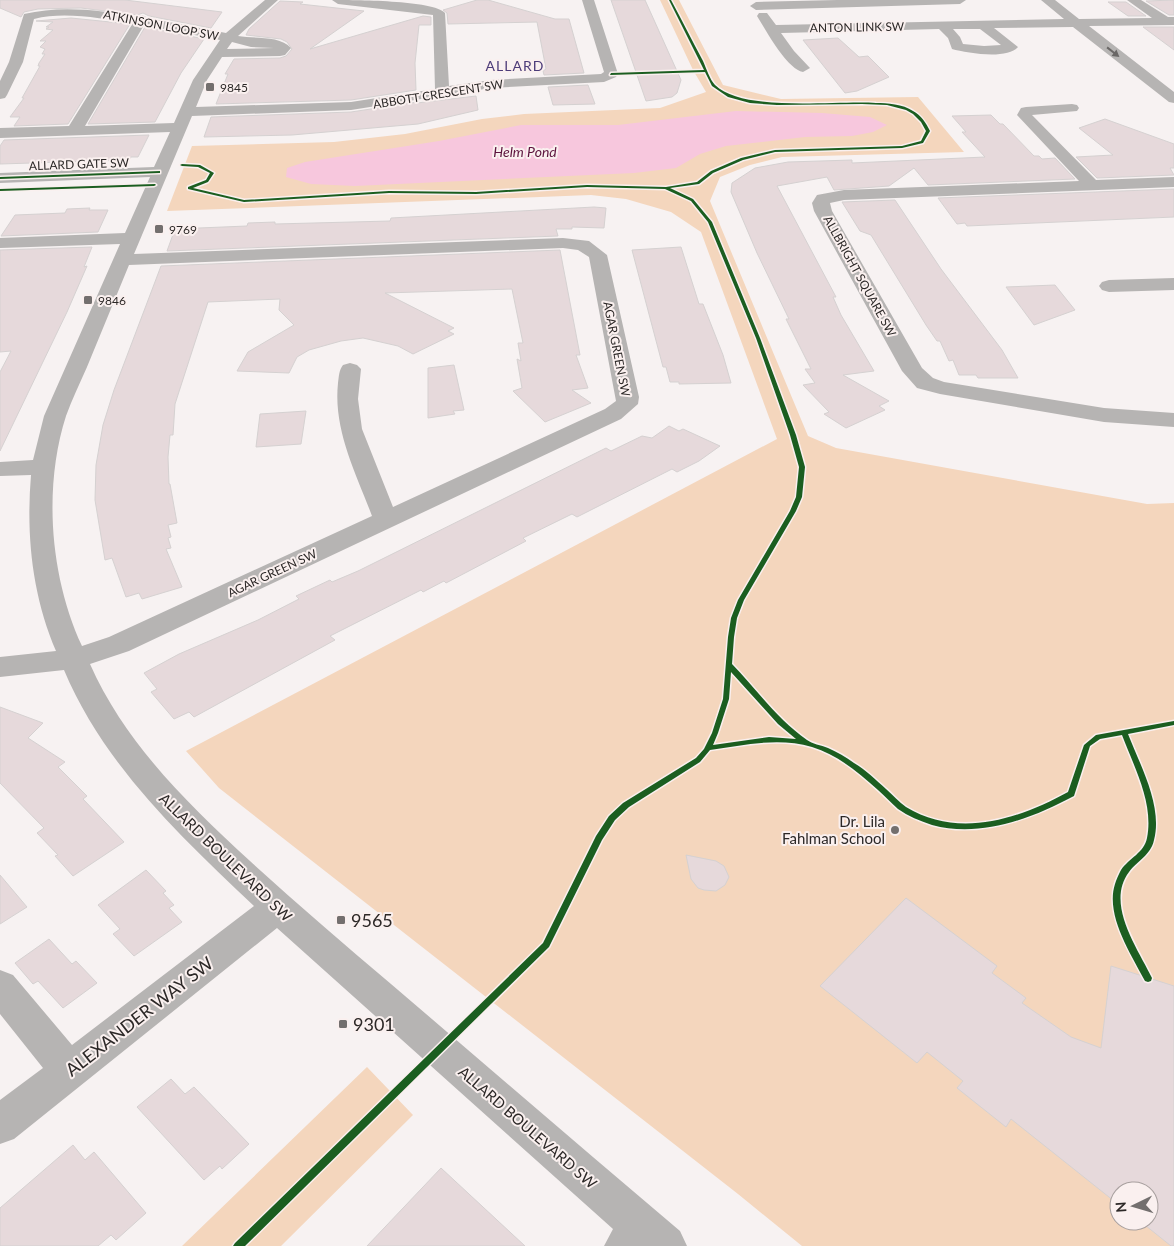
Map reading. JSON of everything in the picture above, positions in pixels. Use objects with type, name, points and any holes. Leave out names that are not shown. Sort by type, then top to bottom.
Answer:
[{"type":"street","name":"ALLARD BOULEVARD SW","points":[[272,0],[228,38],[200,80],[62,398],[50,434],[43,467],[39,519],[45,573],[54,608],[73,659],[105,719],[132,759],[154,787],[180,815],[277,908],[644,1239]]},
{"type":"street","points":[[338,0],[429,10],[439,13],[442,91]]},
{"type":"street","name":"ABBOTT CRESCENT SW","points":[[186,112],[351,106],[385,102],[442,91],[507,83],[597,79],[609,75],[611,69],[588,0]]},
{"type":"street","points":[[754,3],[960,0]]},
{"type":"street","points":[[1047,0],[1174,99]]},
{"type":"street","points":[[1058,0],[1092,23],[1174,85]]},
{"type":"street","points":[[1134,0],[1170,21]]},
{"type":"street","points":[[754,3],[788,54],[803,68]]},
{"type":"street","points":[[975,6],[998,26]]},
{"type":"street","name":"ATKINSON LOOP SW","points":[[0,95],[16,62],[27,19],[31,14],[48,10],[110,14],[142,19],[253,43],[279,45],[284,48],[276,53],[217,53]]},
{"type":"street","points":[[74,131],[142,19]]},
{"type":"street","name":"ANTON LINK SW","points":[[771,29],[998,26],[1170,21]]},
{"type":"street","points":[[943,26],[954,37],[957,46],[962,48],[972,50],[1011,47],[993,36],[984,26]]},
{"type":"street","points":[[1072,108],[1030,110],[1024,115],[1092,185]]},
{"type":"street","points":[[0,133],[179,128]]},
{"type":"street","name":"ALLARD GATE SW","points":[[0,178],[156,179]]},
{"type":"street","name":"ALLARD GATE SW","points":[[0,190],[156,179]]},
{"type":"street","name":"ALLBRIGHT SQUARE SW","points":[[1174,182],[844,194],[823,199],[821,203],[823,211],[913,371],[925,383],[940,388],[1104,415],[1174,420]]},
{"type":"street","points":[[0,262],[6,243],[126,249]]},
{"type":"street","name":"AGAR GREEN SW","points":[[73,659],[119,644],[613,414],[627,404],[628,397],[598,255],[583,245],[563,243],[126,249]]},
{"type":"street","points":[[1109,286],[1174,284]]},
{"type":"street","points":[[350,369],[347,399],[351,429],[386,520]]},
{"type":"street","points":[[0,469],[43,467]]},
{"type":"street","points":[[0,667],[73,659]]},
{"type":"street","name":"ALEXANDER WAY SW","points":[[0,1125],[277,908]]},
{"type":"street","points":[[0,986],[69,1071]]},
{"type":"shaded area","name":"Dr. Lila Fahlman School","points":[[660,0],[679,0],[723,85],[781,99],[918,97],[964,152],[782,157],[750,165],[720,177],[710,201],[808,436],[836,448],[1147,504],[1174,503],[1174,1246],[802,1246],[219,788],[186,751],[777,439],[701,232],[671,212],[626,199],[591,195],[167,211],[192,146],[334,142],[405,134],[482,119],[524,114],[660,108],[706,92],[693,70]]},
{"type":"shaded area","points":[[367,1067],[413,1115],[281,1246],[182,1246]]},
{"type":"water","name":"Helm Pond","points":[[736,111],[822,113],[870,117],[887,125],[873,132],[852,136],[805,137],[726,146],[700,154],[676,168],[634,173],[355,186],[311,184],[286,177],[287,168],[305,162],[439,141],[521,125],[618,125]]},
{"type":"building","points":[[0,0],[125,0],[222,12],[211,28],[149,16],[143,13],[137,15],[81,8],[38,9],[24,12],[21,17],[0,8]]},
{"type":"building","points":[[477,0],[488,0],[555,19],[569,19],[584,73],[544,75],[543,71],[546,69],[537,22],[448,24],[447,13],[443,10]]},
{"type":"building","points":[[611,0],[645,0],[681,80],[677,93],[672,97],[646,101]]},
{"type":"building","points":[[1174,0],[1174,15],[1169,15],[1146,1]]},
{"type":"building","points":[[280,1],[303,2],[300,4],[364,11],[310,49],[423,16],[431,17],[431,25],[419,25],[415,63],[416,90],[351,100],[216,104],[228,74],[225,74],[234,59],[280,58],[286,56],[292,49],[287,42],[281,39],[246,35],[249,29]]},
{"type":"building","points":[[1108,2],[1126,2],[1146,16],[1128,16]]},
{"type":"building","points":[[71,18],[130,24],[68,124],[14,126],[20,117],[10,117],[24,98],[22,98],[45,54],[42,54],[45,49],[40,47],[46,41],[40,41],[53,30],[46,29],[49,27],[46,27],[53,22],[36,21]]},
{"type":"building","points":[[145,27],[204,39],[181,73],[155,122],[88,124]]},
{"type":"building","points":[[1143,27],[1174,27],[1174,50]]},
{"type":"building","points":[[838,38],[859,57],[868,56],[889,77],[857,91],[845,93],[803,40]]},
{"type":"building","points":[[588,85],[595,104],[553,105],[548,87]]},
{"type":"building","points":[[476,96],[478,110],[418,124],[292,135],[204,137],[211,117],[351,112],[417,102]]},
{"type":"building","points":[[991,115],[1000,124],[1003,124],[1034,156],[1039,156],[1042,159],[1055,158],[1075,179],[928,185],[914,168],[889,186],[834,190],[827,177],[777,186],[836,297],[833,297],[841,315],[874,371],[843,375],[889,401],[879,406],[885,410],[846,428],[824,414],[829,412],[803,385],[815,383],[805,369],[811,369],[786,319],[789,319],[757,253],[731,192],[732,183],[755,168],[788,162],[852,160],[852,163],[985,157],[962,132],[966,132],[952,116]]},
{"type":"building","points":[[1105,119],[1174,144],[1174,168],[1170,168],[1174,175],[1097,178],[1076,157],[1113,155],[1079,128]]},
{"type":"building","points":[[149,135],[138,157],[131,157],[129,160],[0,164],[0,146],[4,140]]},
{"type":"building","points":[[1174,189],[1174,217],[967,226],[965,223],[957,224],[938,198]]},
{"type":"building","points":[[895,200],[941,269],[1002,350],[1018,378],[978,378],[976,375],[959,375],[953,360],[949,361],[940,341],[937,341],[926,325],[871,235],[860,231],[842,202]]},
{"type":"building","points":[[594,207],[606,208],[604,228],[572,227],[572,229],[556,229],[558,236],[167,251],[175,229],[247,226],[248,223],[390,221],[391,218]]},
{"type":"building","points":[[90,208],[89,210],[108,210],[98,232],[1,236],[15,215],[65,213],[67,209]]},
{"type":"building","points":[[92,247],[84,267],[87,266],[67,312],[0,451],[0,372],[11,351],[0,352],[0,250]]},
{"type":"building","points":[[681,247],[699,304],[703,304],[723,355],[731,383],[679,384],[679,382],[670,382],[666,367],[663,367],[632,250]]},
{"type":"building","points":[[560,250],[580,355],[576,355],[588,388],[572,390],[591,403],[545,422],[513,391],[522,388],[517,359],[521,361],[518,343],[523,343],[512,289],[385,293],[454,328],[448,331],[454,334],[413,354],[398,346],[363,338],[341,341],[309,350],[297,357],[289,373],[237,371],[248,352],[294,325],[279,310],[280,299],[208,302],[175,404],[173,435],[170,435],[168,457],[169,484],[177,523],[168,525],[171,537],[168,538],[171,548],[166,549],[182,587],[142,599],[139,593],[126,597],[112,558],[105,560],[95,500],[96,465],[103,425],[114,390],[161,266]]},
{"type":"building","points":[[1055,285],[1075,310],[1034,325],[1006,287]]},
{"type":"building","points":[[454,365],[464,410],[453,411],[455,414],[428,418],[428,368]]},
{"type":"building","points":[[306,411],[301,444],[256,447],[260,414]]},
{"type":"building","points":[[669,426],[679,431],[683,429],[720,446],[699,461],[677,472],[672,469],[577,517],[572,514],[523,538],[526,541],[446,583],[444,581],[423,592],[421,590],[330,636],[335,640],[194,717],[189,712],[174,719],[151,692],[157,689],[144,673],[179,654],[258,620],[299,599],[296,596],[330,580],[332,582],[358,571],[606,448],[611,451],[642,436],[652,438]]},
{"type":"building","points":[[0,707],[43,723],[28,738],[65,762],[58,767],[87,796],[83,799],[124,842],[73,876],[55,856],[58,855],[37,833],[44,828],[0,783]]},
{"type":"building","points":[[686,855],[716,861],[724,866],[729,877],[725,885],[716,891],[698,888],[691,879]]},
{"type":"building","points":[[146,870],[166,891],[163,893],[174,905],[169,908],[182,922],[134,956],[113,934],[120,929],[98,905]]},
{"type":"building","points":[[0,875],[27,907],[0,924]]},
{"type":"building","points":[[906,898],[997,966],[992,973],[1026,998],[1022,1003],[1071,1037],[1101,1048],[1111,966],[1174,986],[1174,1246],[1171,1246],[1152,1231],[1159,1231],[1159,1181],[1109,1181],[1109,1197],[1011,1119],[1006,1127],[957,1088],[963,1081],[927,1052],[917,1063],[820,986]]},
{"type":"building","points":[[49,939],[72,964],[76,961],[97,983],[63,1008],[38,981],[33,984],[15,963]]},
{"type":"building","points":[[171,1079],[185,1094],[194,1087],[249,1144],[222,1169],[220,1166],[204,1180],[137,1107]]},
{"type":"building","points":[[73,1145],[85,1160],[94,1152],[146,1213],[116,1240],[111,1235],[98,1246],[0,1246],[0,1208]]},
{"type":"building","points":[[441,1168],[525,1246],[367,1246]]},
{"type":"cycle path","points":[[182,165],[199,166],[212,173],[207,181],[189,188],[244,201],[389,192],[476,193],[587,186],[666,188],[698,183],[712,172],[742,159],[775,151],[902,147],[922,142],[928,131],[914,113],[907,109],[887,104],[777,104],[751,102],[729,96],[713,85],[670,0]]},
{"type":"cycle path","points":[[611,74],[705,71]]},
{"type":"cycle path","points":[[0,178],[159,172]]},
{"type":"cycle path","points":[[0,190],[154,185]]},
{"type":"cycle path","points":[[238,1246],[546,945],[599,838],[612,818],[626,805],[698,760],[707,750],[715,733],[726,699],[734,618],[741,600],[793,511],[799,497],[802,467],[793,435],[758,338],[710,222],[692,200],[666,188]]},
{"type":"cycle path","points":[[730,666],[780,722],[805,742]]},
{"type":"cycle path","points":[[708,748],[769,740],[806,743],[835,754],[853,765],[902,808],[921,819],[942,825],[987,825],[1032,813],[1071,794],[1087,745],[1098,737],[1174,723]]},
{"type":"cycle path","points":[[1124,732],[1145,784],[1153,826],[1147,848],[1125,871],[1118,884],[1116,897],[1122,926],[1148,978]]},
{"type":"place","name":"9845","points":[[210,87]]},
{"type":"place","name":"9769","points":[[159,229]]},
{"type":"place","name":"9846","points":[[88,300]]},
{"type":"place","name":"Dr. Lila Fahlman School","points":[[895,830]]},
{"type":"place","name":"9565","points":[[341,920]]},
{"type":"place","name":"9301","points":[[343,1024]]},
{"type":"district","name":"ALLARD","points":[[515,65]]}]
